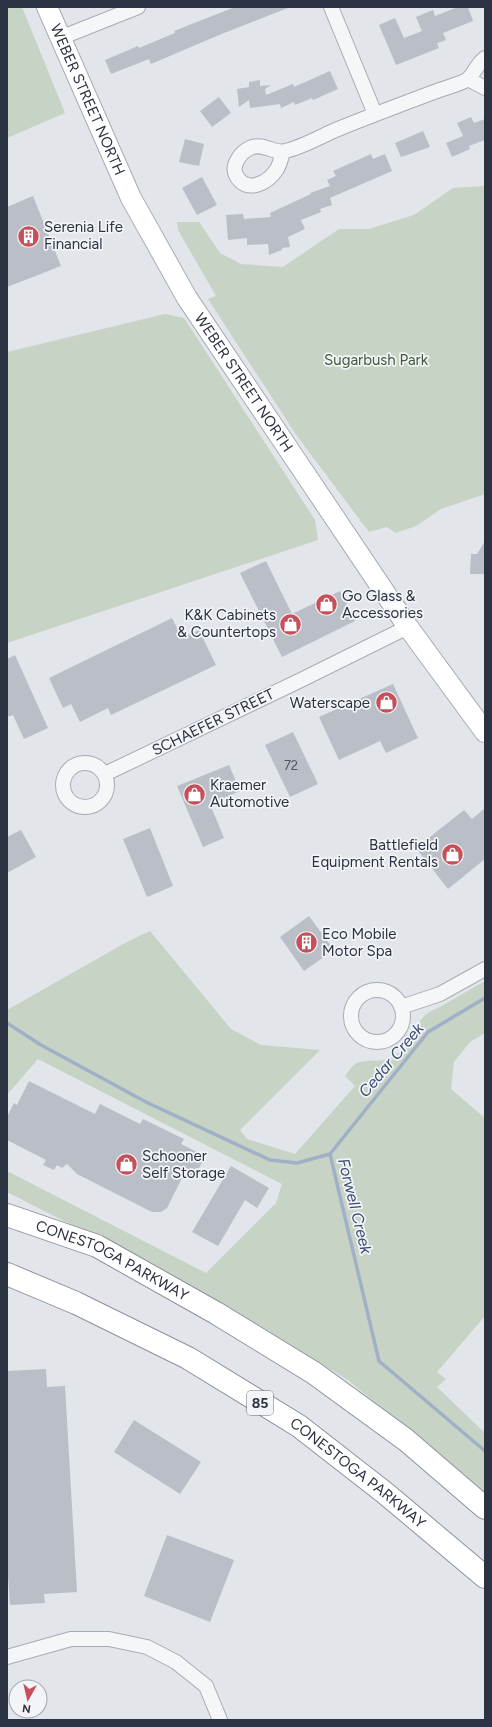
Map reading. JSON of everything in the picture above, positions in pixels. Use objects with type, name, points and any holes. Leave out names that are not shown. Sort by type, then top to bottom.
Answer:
[{"type":"highway","points":[[7,1202],[97,1246]]},
{"type":"highway","name":"CONESTOGA PARKWAY","points":[[7,1215],[97,1246],[216,1313],[314,1374],[406,1440],[485,1508]]},
{"type":"highway","name":"CONESTOGA PARKWAY","points":[[7,1274],[76,1303],[188,1358],[299,1426],[385,1493],[485,1577]]},
{"type":"main road","name":"WEBER STREET NORTH","points":[[47,7],[131,198],[187,298],[408,627],[485,732]]},
{"type":"street","points":[[60,38],[138,7]]},
{"type":"street","points":[[331,7],[375,114]]},
{"type":"street","points":[[283,152],[375,114],[468,79],[477,64],[485,58]]},
{"type":"street","points":[[468,79],[485,88]]},
{"type":"street","name":"SCHAEFER STREET","points":[[105,774],[408,627]]},
{"type":"street","points":[[401,1007],[440,994],[485,969]]},
{"type":"street","points":[[7,1657],[71,1640],[109,1639],[147,1647],[176,1662],[206,1686],[220,1720]]},
{"type":"green space","points":[[7,7],[22,7],[65,113],[7,138]]},
{"type":"green space","name":"Sugarbush Park","points":[[485,186],[485,494],[441,509],[416,526],[396,533],[387,527],[369,532],[297,436],[208,299],[216,296],[178,230],[177,222],[199,222],[220,253],[241,264],[283,267],[339,229],[369,229],[414,215],[453,188]]},
{"type":"green space","points":[[165,314],[184,318],[315,520],[318,540],[7,643],[7,352]]},
{"type":"green space","points":[[150,931],[231,1029],[261,1045],[320,1050],[240,1130],[247,1139],[295,1154],[355,1086],[345,1076],[355,1064],[365,1061],[386,1060],[396,1055],[407,1043],[423,1017],[485,981],[485,1033],[470,1042],[454,1062],[451,1089],[485,1118],[485,1316],[437,1372],[446,1379],[437,1387],[485,1433],[485,1495],[348,1380],[193,1287],[7,1192],[7,1171],[206,1273],[276,1203],[282,1184],[38,1059],[7,1095],[7,1010],[125,943]]},
{"type":"building","points":[[235,7],[288,8],[151,64],[149,59],[111,74],[105,60],[138,46],[139,48],[175,33],[174,31]]},
{"type":"building","points":[[458,7],[468,7],[473,21],[443,33],[446,40],[437,43],[439,48],[396,65],[379,25],[395,18],[404,38],[422,31],[416,17],[433,10],[435,16]]},
{"type":"building","points":[[330,71],[338,89],[313,100],[312,98],[295,105],[294,102],[281,108],[280,104],[250,108],[249,100],[239,107],[237,89],[249,87],[249,82],[260,80],[260,86],[271,85],[265,89],[266,95],[293,84],[294,87]]},
{"type":"building","points":[[219,97],[231,113],[212,127],[200,111]]},
{"type":"building","points":[[471,117],[474,123],[485,119],[485,140],[469,146],[470,149],[452,157],[446,143],[463,136],[457,123]]},
{"type":"building","points":[[423,131],[430,147],[401,157],[395,143]]},
{"type":"building","points":[[185,139],[204,144],[199,166],[179,162]]},
{"type":"building","points":[[371,154],[373,159],[385,154],[392,171],[330,198],[332,205],[320,209],[321,212],[301,220],[305,229],[288,237],[290,247],[282,248],[282,250],[269,255],[268,244],[247,245],[247,238],[228,240],[226,215],[243,214],[244,219],[271,217],[270,213],[311,194],[310,193],[330,186],[327,180],[336,176],[333,171]]},
{"type":"building","points":[[202,177],[217,205],[197,215],[182,188]]},
{"type":"building","name":"Serenia Life Financial","points":[[33,196],[61,266],[7,287],[7,207]]},
{"type":"building","points":[[485,541],[485,574],[470,574],[471,554],[477,554]]},
{"type":"building","points":[[266,561],[292,614],[340,591],[355,621],[282,657],[240,573]]},
{"type":"building","points":[[172,618],[182,638],[199,630],[216,665],[111,715],[108,708],[80,722],[71,704],[63,708],[49,678]]},
{"type":"building","points":[[15,655],[48,728],[24,739],[13,715],[7,717],[7,659]]},
{"type":"building","points":[[393,684],[418,738],[386,753],[380,741],[339,760],[319,717]]},
{"type":"building","points":[[293,732],[318,784],[290,797],[265,745]]},
{"type":"building","points":[[229,765],[240,791],[210,804],[224,838],[203,847],[177,786]]},
{"type":"building","name":"Battlefield Equipment Rentals","points":[[485,808],[485,859],[448,889],[416,848],[464,810],[472,819]]},
{"type":"building","points":[[150,828],[173,886],[147,897],[123,839]]},
{"type":"building","points":[[21,830],[36,857],[7,873],[7,837]]},
{"type":"building","name":"Eco Mobile Motor Spa","points":[[309,916],[334,950],[304,971],[280,937]]},
{"type":"building","points":[[29,1081],[95,1114],[100,1104],[140,1124],[143,1119],[184,1139],[181,1144],[205,1156],[194,1179],[184,1174],[167,1208],[161,1212],[152,1212],[77,1174],[67,1164],[62,1168],[57,1165],[54,1170],[43,1165],[46,1160],[7,1140],[7,1117],[14,1103],[17,1105]]},
{"type":"building","points":[[231,1166],[269,1188],[257,1208],[245,1200],[218,1246],[192,1232]]},
{"type":"building","points":[[46,1369],[47,1387],[65,1386],[77,1592],[44,1594],[45,1603],[10,1605],[7,1560],[7,1371]]},
{"type":"building","points":[[134,1420],[201,1462],[180,1494],[114,1452]]},
{"type":"building","points":[[167,1535],[234,1560],[210,1622],[144,1596]]},
{"type":"waterway","name":"Cedar Creek","points":[[330,1154],[428,1032],[485,998]]},
{"type":"waterway","name":"Forwell Creek","points":[[7,1023],[41,1045],[146,1102],[270,1160],[297,1163],[330,1154]]},
{"type":"waterway","name":"Forwell Creek","points":[[330,1154],[379,1361],[485,1451]]},
{"type":"place","name":"Serenia Life Financial","points":[[28,236]]},
{"type":"place","name":"Go Glass & Accessories","points":[[326,605]]},
{"type":"place","name":"K&K Cabinets & Countertops","points":[[291,624]]},
{"type":"place","name":"Waterscape","points":[[386,703]]},
{"type":"place","name":"Kraemer Automotive","points":[[195,794]]},
{"type":"place","name":"Battlefield Equipment Rentals","points":[[453,854]]},
{"type":"place","name":"Eco Mobile Motor Spa","points":[[307,943]]},
{"type":"place","name":"Schooner Self Storage","points":[[126,1165]]}]
